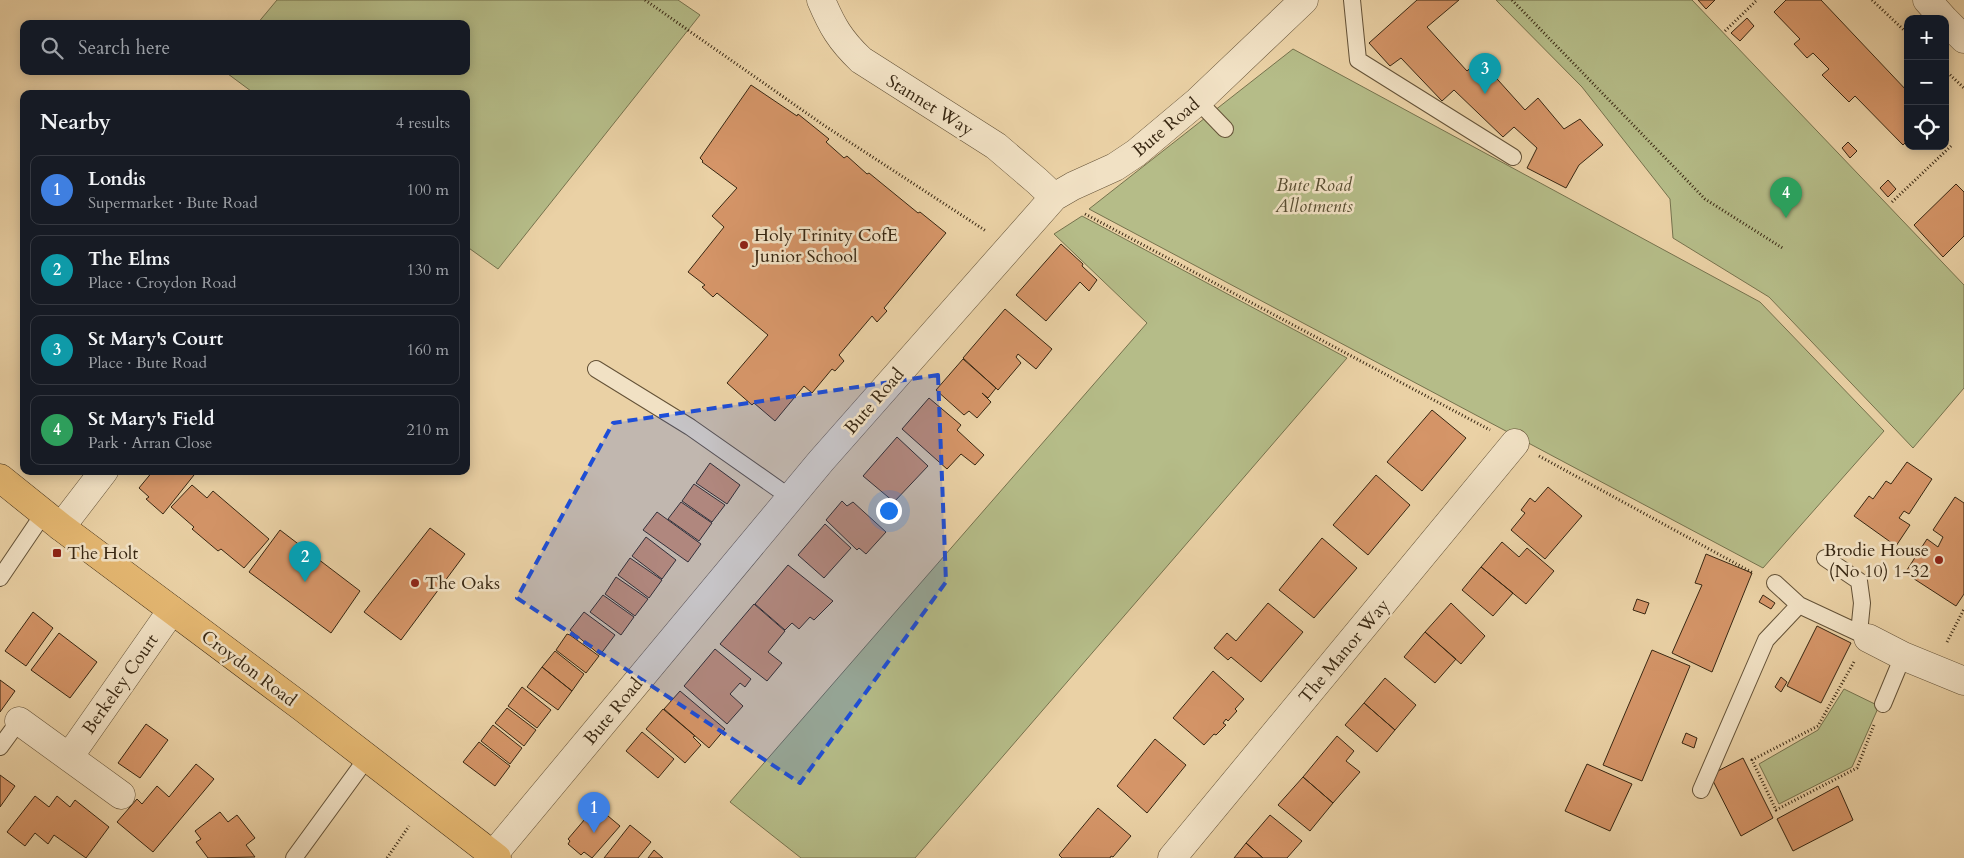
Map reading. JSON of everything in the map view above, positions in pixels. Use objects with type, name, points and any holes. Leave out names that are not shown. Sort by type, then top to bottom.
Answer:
[{"type":"highway","name":"Croydon Road","points":[[0,478],[495,856]]},
{"type":"street","name":"Stannet Way","points":[[820,0],[832,25],[844,43],[861,60],[996,146],[1054,197]]},
{"type":"street","name":"Bute Road","points":[[495,856],[791,498],[1009,246],[1054,197],[1115,167],[1136,153],[1198,101],[1304,0]]},
{"type":"street","points":[[1927,0],[1941,15]]},
{"type":"street","points":[[1949,23],[1964,39]]},
{"type":"street","name":"The Manor Way","points":[[1172,858],[1516,443]]},
{"type":"street","points":[[53,520],[100,475]]},
{"type":"street","name":"Berkeley Court","points":[[69,757],[172,610]]},
{"type":"street","points":[[1863,635],[1904,656],[1964,681]]},
{"type":"street","points":[[19,721],[121,795]]},
{"type":"lane","points":[[1352,0],[1358,60],[1513,156]]},
{"type":"lane","points":[[1198,101],[1225,129]]},
{"type":"lane","points":[[596,369],[690,427],[791,498]]},
{"type":"lane","points":[[0,578],[53,520]]},
{"type":"lane","points":[[1775,583],[1798,605],[1863,635],[1859,581],[1825,558]]},
{"type":"lane","points":[[1701,790],[1766,640],[1798,605]]},
{"type":"lane","points":[[1883,704],[1904,656]]},
{"type":"lane","points":[[0,747],[19,721]]},
{"type":"lane","points":[[294,858],[366,758]]},
{"type":"path","points":[[645,0],[825,126],[1009,246]]},
{"type":"path","points":[[1512,0],[1705,199],[1784,249]]},
{"type":"path","points":[[1725,31],[1757,0]]},
{"type":"path","points":[[1872,0],[1904,30]]},
{"type":"path","points":[[1949,74],[1964,88]]},
{"type":"path","points":[[1892,202],[1951,146]]},
{"type":"path","points":[[1054,197],[1516,443],[1752,573],[1775,583]]},
{"type":"path","points":[[1933,669],[1964,609]]},
{"type":"path","points":[[1863,635],[1818,726],[1752,760],[1776,810],[1857,768],[1883,704]]},
{"type":"path","points":[[387,858],[426,803]]},
{"type":"highlighted area","points":[[938,375],[946,582],[800,783],[517,598],[613,423]]},
{"type":"green space","points":[[277,0],[678,0],[700,15],[498,269],[470,249],[470,90],[250,90],[229,75],[470,75],[470,20],[260,20]]},
{"type":"green space","points":[[1496,0],[1692,0],[1964,285],[1964,388],[1913,448],[1769,297],[1673,238],[1670,199],[1582,87]]},
{"type":"green space","name":"Bute Road Allotments","points":[[1293,49],[1760,302],[1884,431],[1763,568],[1089,209]]},
{"type":"green space","points":[[1082,216],[1347,358],[915,858],[801,858],[730,802],[1147,323],[1054,234]]},
{"type":"green space","points":[[1844,689],[1879,706],[1852,767],[1779,804],[1759,764],[1818,730]]},
{"type":"building","points":[[1417,0],[1459,0],[1427,27],[1467,71],[1480,60],[1525,110],[1538,98],[1564,129],[1580,119],[1603,145],[1579,165],[1566,188],[1527,168],[1537,148],[1514,127],[1503,137],[1454,90],[1442,101],[1401,58],[1390,66],[1369,43]]},
{"type":"building","points":[[1698,0],[1715,0],[1706,9]]},
{"type":"building","points":[[1786,0],[1821,0],[1904,88],[1903,145],[1855,96],[1849,102],[1822,75],[1829,69],[1813,53],[1807,58],[1794,44],[1800,39],[1774,12]]},
{"type":"building","points":[[1747,18],[1754,26],[1740,41],[1731,33]]},
{"type":"building","points":[[751,85],[797,116],[798,114],[829,139],[826,142],[844,158],[847,156],[867,174],[869,173],[946,233],[884,308],[887,311],[877,322],[872,316],[839,355],[844,361],[835,371],[832,369],[812,393],[804,386],[775,421],[754,403],[752,405],[727,383],[768,335],[717,293],[713,297],[702,287],[705,285],[688,272],[724,227],[712,216],[737,188],[702,162],[700,158]]},
{"type":"building","points":[[1848,142],[1857,151],[1850,158],[1842,148]]},
{"type":"building","points":[[1888,180],[1896,189],[1888,197],[1880,188]]},
{"type":"building","points":[[1956,184],[1964,192],[1964,236],[1943,257],[1914,225]]},
{"type":"building","points":[[1061,244],[1097,280],[1089,291],[1080,282],[1046,321],[1016,295]]},
{"type":"building","points":[[1005,309],[1052,349],[1036,369],[1018,354],[1016,357],[1021,363],[998,390],[963,358]]},
{"type":"building","points":[[963,359],[996,388],[988,398],[982,393],[991,402],[977,418],[969,411],[964,415],[936,390]]},
{"type":"building","points":[[929,398],[961,425],[957,430],[984,455],[975,465],[961,454],[947,469],[902,429]]},
{"type":"building","points":[[1432,410],[1466,438],[1422,491],[1387,462]]},
{"type":"building","points":[[897,437],[928,466],[894,502],[863,476]]},
{"type":"building","points":[[1907,462],[1932,479],[1909,514],[1904,511],[1899,518],[1910,525],[1896,546],[1854,516],[1869,496],[1873,499],[1886,481],[1891,484]]},
{"type":"building","points":[[710,463],[740,485],[727,504],[696,483]]},
{"type":"building","points":[[150,475],[194,475],[163,514],[146,499],[149,497],[139,488]]},
{"type":"building","points":[[1376,475],[1410,505],[1368,555],[1333,525]]},
{"type":"building","points":[[694,484],[725,505],[712,522],[682,501]]},
{"type":"building","points":[[192,485],[207,498],[213,491],[269,539],[244,568],[221,549],[218,551],[192,529],[194,527],[171,507]]},
{"type":"building","points":[[1548,487],[1582,516],[1545,559],[1511,530],[1525,513],[1521,510],[1530,498],[1535,502]]},
{"type":"building","name":"Brodie House (No 10) 1-32","points":[[1955,497],[1964,503],[1964,594],[1956,606],[1905,573],[1927,539],[1938,547],[1943,537],[1933,530]]},
{"type":"building","points":[[842,501],[847,506],[853,502],[886,532],[866,554],[859,548],[857,550],[826,520]]},
{"type":"building","points":[[681,502],[712,523],[699,541],[668,519]]},
{"type":"building","points":[[657,512],[701,544],[688,562],[643,530]]},
{"type":"building","points":[[825,524],[851,548],[824,578],[798,555]]},
{"type":"building","name":"The Oaks","points":[[430,528],[465,554],[401,640],[364,612]]},
{"type":"building","points":[[280,530],[360,591],[331,633],[249,572]]},
{"type":"building","points":[[646,537],[676,560],[662,579],[632,556]]},
{"type":"building","points":[[1322,538],[1357,568],[1314,618],[1279,590]]},
{"type":"building","points":[[1502,542],[1519,557],[1527,548],[1554,571],[1526,604],[1481,567]]},
{"type":"building","points":[[1706,554],[1752,573],[1712,672],[1672,653],[1702,585],[1695,583]]},
{"type":"building","points":[[630,558],[662,580],[649,598],[618,575]]},
{"type":"building","points":[[788,565],[833,601],[814,620],[810,617],[799,629],[792,623],[785,630],[755,604]]},
{"type":"building","points":[[1481,567],[1513,593],[1493,616],[1462,590]]},
{"type":"building","points":[[616,577],[648,599],[635,616],[605,594]]},
{"type":"building","points":[[603,595],[634,617],[621,635],[590,612]]},
{"type":"building","points":[[1763,595],[1775,603],[1771,609],[1759,602]]},
{"type":"building","points":[[1637,599],[1649,603],[1645,614],[1633,610]]},
{"type":"building","points":[[1268,603],[1303,632],[1261,682],[1231,657],[1228,660],[1214,648],[1227,633],[1236,641]]},
{"type":"building","points":[[1451,603],[1485,636],[1461,664],[1425,632]]},
{"type":"building","points":[[754,604],[785,631],[768,652],[782,663],[767,681],[720,644]]},
{"type":"building","points":[[33,612],[53,628],[26,666],[5,651]]},
{"type":"building","points":[[584,612],[615,635],[600,655],[570,630]]},
{"type":"building","points":[[1817,626],[1851,643],[1821,703],[1787,686]]},
{"type":"building","points":[[1425,632],[1456,659],[1435,683],[1404,657]]},
{"type":"building","points":[[59,633],[97,662],[70,698],[31,670]]},
{"type":"building","points":[[567,634],[599,656],[586,673],[556,650]]},
{"type":"building","points":[[715,649],[751,679],[745,687],[740,683],[730,694],[743,706],[727,724],[684,686]]},
{"type":"building","points":[[1652,650],[1690,666],[1642,781],[1603,765]]},
{"type":"building","points":[[555,651],[584,674],[572,691],[542,667]]},
{"type":"building","points":[[542,667],[572,691],[558,710],[527,687]]},
{"type":"building","points":[[1213,671],[1244,699],[1235,709],[1237,711],[1228,721],[1226,719],[1223,723],[1226,725],[1204,745],[1173,718]]},
{"type":"building","points":[[1781,677],[1787,682],[1781,692],[1775,687]]},
{"type":"building","points":[[1385,678],[1416,705],[1395,730],[1364,703]]},
{"type":"building","points":[[0,680],[15,691],[0,712]]},
{"type":"building","points":[[522,687],[551,710],[537,728],[508,706]]},
{"type":"building","points":[[680,691],[725,729],[709,748],[664,709]]},
{"type":"building","points":[[1364,703],[1395,730],[1377,752],[1345,725]]},
{"type":"building","points":[[507,708],[536,730],[524,746],[495,723]]},
{"type":"building","points":[[663,709],[695,736],[693,737],[701,745],[685,763],[646,729]]},
{"type":"building","points":[[146,724],[168,740],[140,778],[118,763]]},
{"type":"building","points":[[493,725],[522,748],[510,764],[481,741]]},
{"type":"building","points":[[642,732],[674,759],[658,778],[626,751]]},
{"type":"building","points":[[1686,733],[1697,738],[1694,748],[1682,743]]},
{"type":"building","points":[[1337,736],[1354,751],[1346,761],[1360,772],[1333,803],[1303,777]]},
{"type":"building","points":[[1155,739],[1186,765],[1147,813],[1117,786]]},
{"type":"building","points":[[479,742],[510,766],[495,786],[463,762]]},
{"type":"building","points":[[1743,758],[1773,818],[1741,836],[1710,775]]},
{"type":"building","points":[[196,764],[214,779],[153,852],[117,822],[137,799],[142,804],[157,786],[169,797]]},
{"type":"building","points":[[1587,764],[1632,784],[1610,831],[1565,811]]},
{"type":"building","points":[[0,775],[15,786],[0,807]]},
{"type":"building","points":[[1303,777],[1333,803],[1310,831],[1278,805]]},
{"type":"building","points":[[1838,786],[1853,820],[1793,851],[1777,819]]},
{"type":"building","points":[[35,796],[49,807],[57,796],[70,807],[75,800],[109,827],[86,858],[54,835],[48,844],[35,833],[25,846],[7,832]]},
{"type":"building","points":[[596,806],[620,826],[592,858],[584,852],[581,855],[568,844],[570,841],[568,839]]},
{"type":"building","points":[[1098,808],[1131,836],[1110,858],[1062,858],[1059,855]]},
{"type":"building","points":[[220,812],[228,822],[237,815],[255,838],[246,845],[255,857],[208,858],[196,842],[201,839],[195,831]]},
{"type":"building","points":[[1270,815],[1302,841],[1287,858],[1263,858],[1246,843]]},
{"type":"building","points":[[630,825],[651,842],[638,858],[604,858]]},
{"type":"building","points":[[1246,843],[1263,858],[1234,858]]},
{"type":"building","points":[[654,850],[663,858],[648,858]]},
{"type":"place","name":"St Mary's Court","points":[[1485,94]]},
{"type":"place","name":"St Mary's Field","points":[[1786,218]]},
{"type":"place","name":"Holy Trinity CofE Junior School","points":[[744,245]]},
{"type":"place","name":"The Holt","points":[[57,553]]},
{"type":"place","name":"Brodie House (No 10) 1-32","points":[[1939,560]]},
{"type":"place","name":"The Elms","points":[[305,582]]},
{"type":"place","name":"The Oaks","points":[[415,583]]},
{"type":"place","name":"Londis","points":[[594,833]]}]
